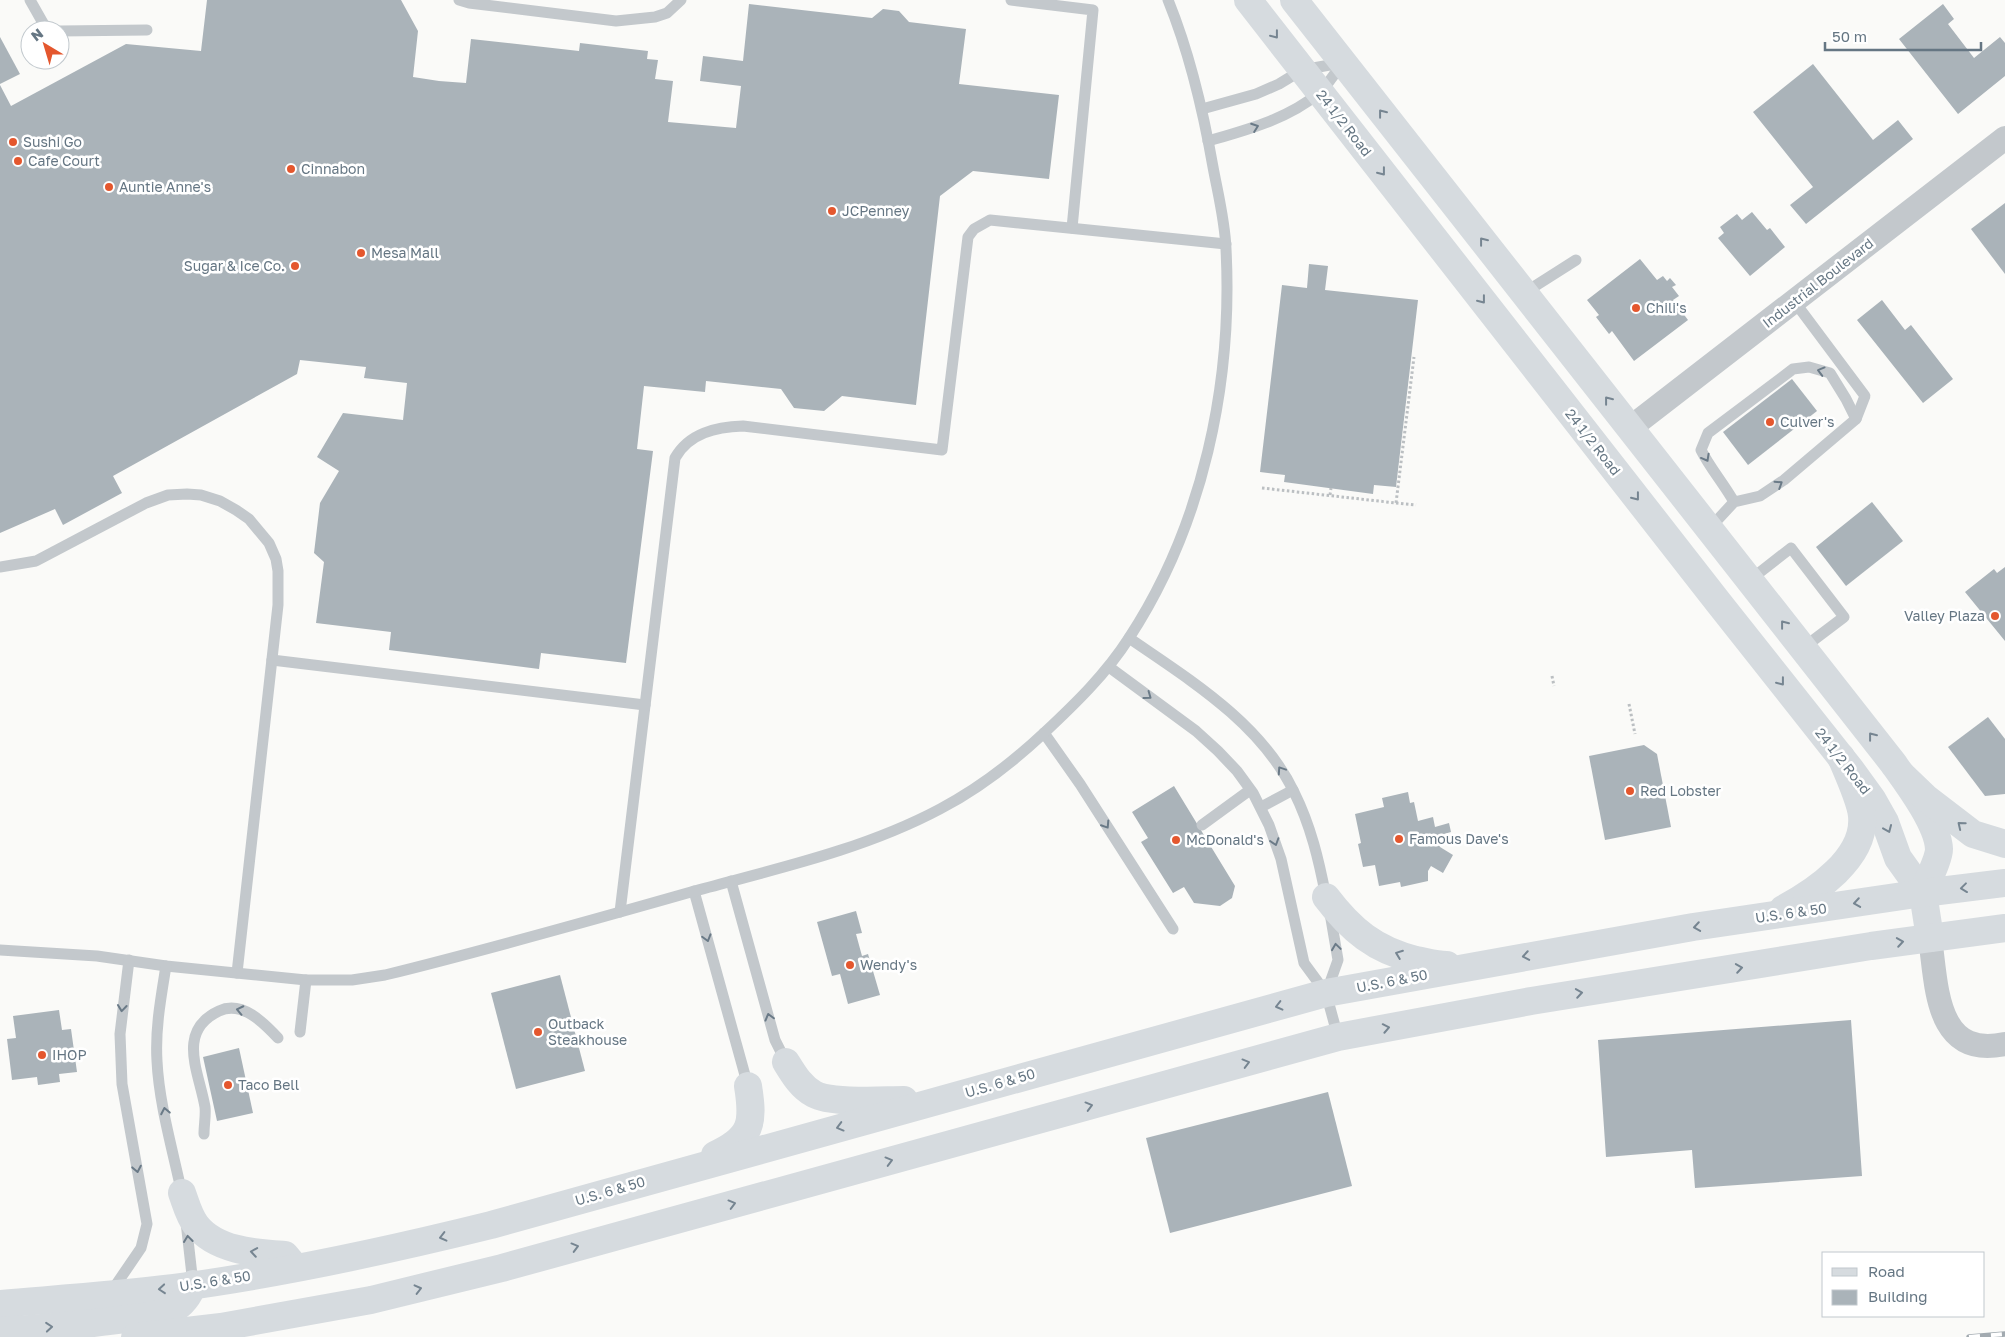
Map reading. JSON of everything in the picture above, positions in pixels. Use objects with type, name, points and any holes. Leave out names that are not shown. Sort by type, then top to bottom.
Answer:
[{"type":"main road","name":"24 1/2 Road","points":[[1248,0],[1872,799],[1885,822],[1898,858],[1923,893],[1930,938]]},
{"type":"main road","name":"24 1/2 Road","points":[[1294,0],[1902,775],[1925,811],[1937,839],[1939,851],[1923,893]]},
{"type":"main road","points":[[1509,334],[1535,353],[1593,415],[1604,423],[1616,428],[1630,428]]},
{"type":"main road","points":[[1594,444],[1610,444],[1622,449],[1680,508],[1709,528]]},
{"type":"main road","points":[[1769,916],[1806,897],[1826,883],[1855,849],[1862,816],[1841,757]]},
{"type":"main road","points":[[1902,775],[1926,798],[1973,834],[2005,844]]},
{"type":"main road","name":"U.S. 6 & 50","points":[[0,1304],[194,1284],[296,1268],[398,1248],[1326,993],[1693,927],[1923,893],[2005,883]]},
{"type":"main road","points":[[1326,897],[1344,920],[1361,935],[1381,948],[1407,958],[1439,965],[1481,964]]},
{"type":"main road","points":[[231,1337],[502,1268],[1338,1037],[1530,1001],[1930,938],[2005,928]]},
{"type":"main road","points":[[786,1062],[800,1084],[816,1095],[851,1100],[938,1101]]},
{"type":"main road","points":[[679,1171],[723,1151],[742,1138],[750,1124],[748,1086]]},
{"type":"main road","points":[[182,1193],[197,1226],[207,1235],[224,1244],[252,1253],[285,1255],[296,1268]]},
{"type":"main road","points":[[0,1331],[96,1323],[160,1314],[173,1310],[182,1303],[189,1296],[194,1284]]},
{"type":"main road","points":[[135,1337],[221,1327],[371,1300]]},
{"type":"street","name":"Industrial Boulevard","points":[[1630,428],[2005,138]]},
{"type":"street","points":[[1930,938],[1940,1002],[1951,1030],[1958,1037],[1971,1043],[1983,1046],[2005,1044]]},
{"type":"lane","points":[[30,0],[41,20]]},
{"type":"lane","points":[[459,0],[469,3],[616,21],[655,17],[667,12],[681,0]]},
{"type":"lane","points":[[1011,0],[1093,10],[1072,228]]},
{"type":"lane","points":[[0,950],[57,952],[166,966],[306,980],[352,980],[385,975],[732,881],[861,843],[918,820],[944,807],[1023,752],[1109,667],[1149,604],[1172,560],[1190,512],[1205,461],[1217,402],[1227,298],[1226,244],[1202,108],[1178,24],[1168,0]]},
{"type":"lane","points":[[70,31],[147,30]]},
{"type":"lane","points":[[1202,108],[1256,94],[1279,84],[1302,70],[1343,62]]},
{"type":"lane","points":[[1208,141],[1267,122],[1297,108],[1320,92],[1343,62]]},
{"type":"lane","points":[[620,912],[675,458],[680,449],[695,436],[706,431],[743,426],[942,450],[968,237],[974,229],[990,220],[1226,244]]},
{"type":"lane","points":[[1524,293],[1576,260]]},
{"type":"lane","points":[[1709,528],[1734,502],[1760,496],[1784,480],[1856,419],[1865,396],[1794,301]]},
{"type":"lane","points":[[1734,502],[1721,480],[1707,462],[1702,450],[1708,433],[1793,368],[1809,368],[1830,373],[1856,419]]},
{"type":"lane","points":[[0,567],[36,561],[146,503],[168,495],[202,495],[220,501],[249,519],[269,543],[276,559],[279,586],[237,973]]},
{"type":"lane","points":[[1750,580],[1791,548],[1844,617],[1803,648]]},
{"type":"lane","points":[[1129,638],[1219,703],[1244,725],[1265,748],[1293,790],[1316,850],[1338,960],[1326,993]]},
{"type":"lane","points":[[272,660],[645,705]]},
{"type":"lane","points":[[1109,667],[1196,731],[1218,751],[1250,790],[1261,807],[1280,859],[1304,963],[1326,993],[1338,1037]]},
{"type":"lane","points":[[1044,733],[1080,784],[1173,929]]},
{"type":"lane","points":[[1202,826],[1250,790]]},
{"type":"lane","points":[[1261,807],[1293,790]]},
{"type":"lane","points":[[732,881],[775,1040],[786,1062]]},
{"type":"lane","points":[[694,891],[748,1086]]},
{"type":"lane","points":[[110,1294],[141,1248],[148,1224],[122,1084],[120,1034],[129,960]]},
{"type":"lane","points":[[166,966],[159,1013],[157,1062],[160,1087],[182,1193],[194,1284]]},
{"type":"lane","points":[[300,1032],[306,980]]},
{"type":"lane","points":[[204,1134],[205,1108],[194,1060],[193,1038],[200,1026],[208,1016],[222,1009],[237,1008],[251,1013],[278,1038]]},
{"type":"path","points":[[1396,503],[1414,357]]},
{"type":"path","points":[[1262,488],[1416,505]]},
{"type":"path","points":[[1330,496],[1331,488]]},
{"type":"path","points":[[1552,676],[1554,686]]},
{"type":"path","points":[[1629,704],[1635,734]]},
{"type":"building","points":[[207,0],[401,0],[418,31],[413,77],[439,81],[466,83],[471,39],[579,51],[580,43],[648,51],[647,59],[658,60],[655,79],[673,81],[668,122],[736,128],[741,86],[700,81],[703,56],[743,61],[749,4],[872,18],[883,9],[899,11],[909,22],[966,29],[959,84],[1059,95],[1049,179],[973,171],[940,196],[916,405],[842,396],[824,411],[794,408],[781,389],[706,381],[705,392],[644,386],[637,449],[653,451],[626,663],[541,653],[539,669],[389,650],[391,632],[316,623],[324,562],[314,553],[320,503],[339,471],[317,457],[343,413],[403,420],[407,383],[364,378],[366,367],[300,360],[297,374],[113,476],[122,493],[63,525],[55,509],[0,533],[0,85],[11,106],[126,44],[201,51]]},
{"type":"building","points":[[1943,4],[1954,19],[1948,24],[1974,58],[2000,37],[2005,43],[2005,76],[1958,114],[1899,39]]},
{"type":"building","points":[[0,37],[20,74],[0,84]]},
{"type":"building","points":[[1813,64],[1873,140],[1898,120],[1913,139],[1806,224],[1790,205],[1813,187],[1753,112]]},
{"type":"building","points":[[2005,203],[2005,274],[1971,229]]},
{"type":"building","points":[[1752,212],[1767,230],[1770,228],[1785,247],[1750,276],[1718,238],[1724,233],[1720,227],[1737,214],[1742,220]]},
{"type":"building","name":"Chili's","points":[[1640,259],[1657,280],[1663,276],[1667,281],[1670,278],[1676,285],[1672,287],[1679,296],[1673,300],[1688,320],[1634,361],[1612,331],[1609,334],[1596,317],[1599,315],[1587,300]]},
{"type":"building","points":[[1309,264],[1328,266],[1325,290],[1418,300],[1396,487],[1374,485],[1373,494],[1284,482],[1285,475],[1260,472],[1282,285],[1307,288]]},
{"type":"building","points":[[1882,300],[1905,330],[1911,325],[1953,379],[1923,403],[1857,320]]},
{"type":"building","name":"Culver's","points":[[1792,379],[1817,411],[1748,465],[1723,432]]},
{"type":"building","points":[[1872,502],[1903,541],[1846,586],[1816,547]]},
{"type":"building","name":"Valley Plaza","points":[[2005,567],[2005,641],[1965,592],[1994,569],[1997,573]]},
{"type":"building","points":[[1988,717],[2005,739],[2005,794],[1985,796],[1948,747]]},
{"type":"building","name":"Red Lobster","points":[[1644,745],[1657,754],[1671,827],[1605,840],[1589,756]]},
{"type":"building","name":"McDonald's","points":[[1174,786],[1235,886],[1232,898],[1220,906],[1194,903],[1184,887],[1173,893],[1141,842],[1148,838],[1132,812]]},
{"type":"building","name":"Famous Dave's","points":[[1408,792],[1410,803],[1414,802],[1418,821],[1433,817],[1435,827],[1449,823],[1451,832],[1437,836],[1440,847],[1453,855],[1443,873],[1431,866],[1428,871],[1428,881],[1401,887],[1400,882],[1379,886],[1375,865],[1363,867],[1358,844],[1361,843],[1355,814],[1384,807],[1382,798]]},
{"type":"building","name":"Wendy's","points":[[856,911],[862,933],[856,934],[862,956],[868,954],[880,995],[848,1004],[840,974],[832,976],[817,922]]},
{"type":"building","name":"Outback Steakhouse","points":[[560,975],[585,1071],[516,1089],[491,993]]},
{"type":"building","name":"IHOP","points":[[59,1010],[62,1030],[71,1029],[77,1072],[59,1074],[60,1082],[38,1085],[37,1077],[12,1080],[7,1039],[16,1038],[13,1016]]},
{"type":"building","points":[[1851,1020],[1862,1176],[1695,1188],[1692,1150],[1606,1157],[1598,1040]]},
{"type":"building","name":"Taco Bell","points":[[239,1048],[253,1113],[217,1121],[203,1057]]},
{"type":"building","points":[[1328,1092],[1352,1186],[1170,1233],[1146,1138]]},
{"type":"railway","points":[[1969,1337],[2005,1334]]},
{"type":"place","name":"Sushi Go","points":[[13,142]]},
{"type":"place","name":"Cafe Court","points":[[18,161]]},
{"type":"place","name":"Cinnabon","points":[[291,169]]},
{"type":"place","name":"Auntie Anne's","points":[[109,187]]},
{"type":"place","name":"JCPenney","points":[[832,211]]},
{"type":"place","name":"Mesa Mall","points":[[361,253]]},
{"type":"place","name":"Sugar & Ice Co.","points":[[295,266]]},
{"type":"place","name":"Chili's","points":[[1636,308]]},
{"type":"place","name":"Culver's","points":[[1770,422]]},
{"type":"place","name":"Valley Plaza","points":[[1995,616]]},
{"type":"place","name":"Red Lobster","points":[[1630,791]]},
{"type":"place","name":"Famous Dave's","points":[[1399,839]]},
{"type":"place","name":"McDonald's","points":[[1176,840]]},
{"type":"place","name":"Wendy's","points":[[850,965]]},
{"type":"place","name":"Outback Steakhouse","points":[[538,1032]]},
{"type":"place","name":"IHOP","points":[[42,1055]]},
{"type":"place","name":"Taco Bell","points":[[228,1085]]}]
